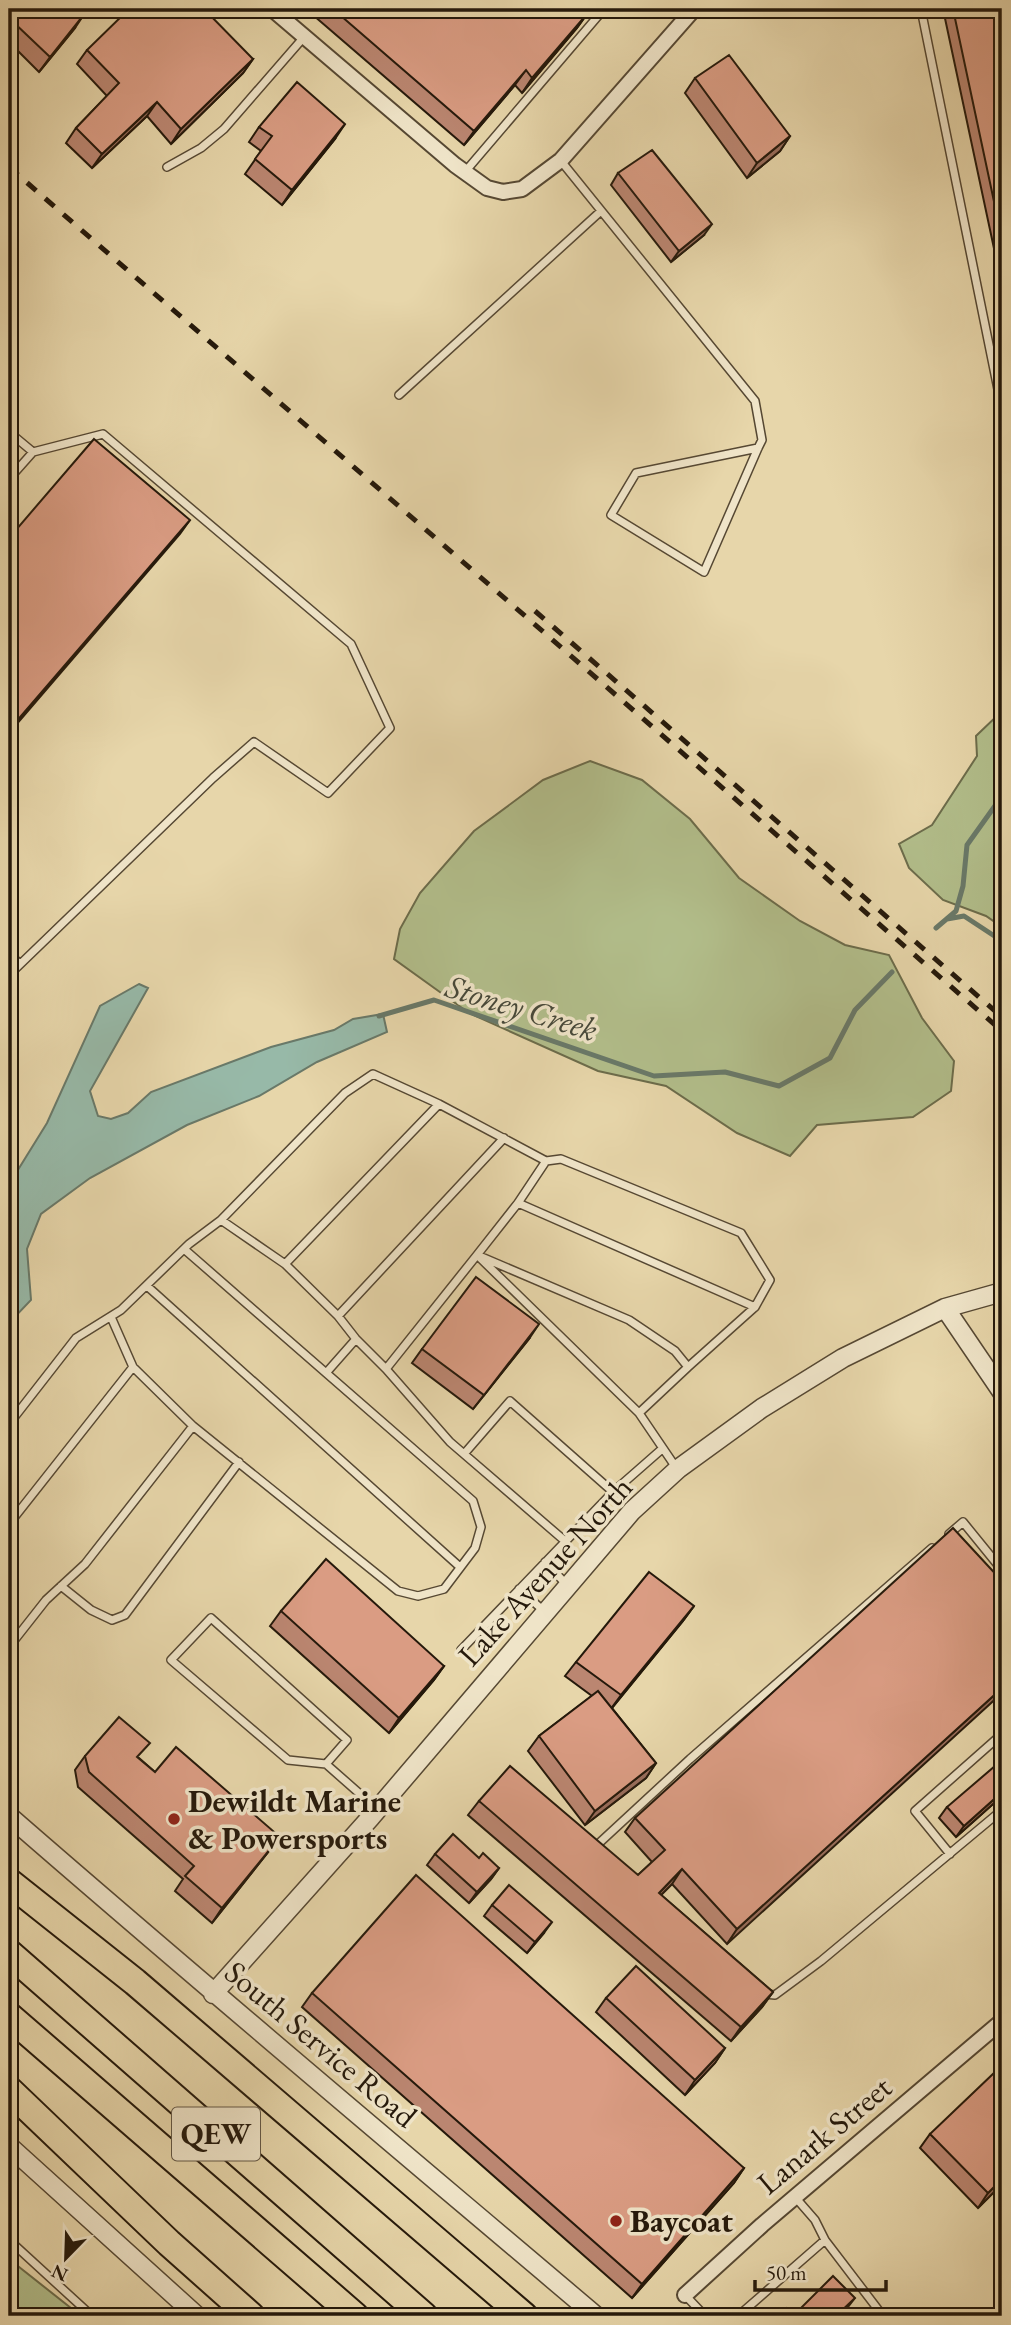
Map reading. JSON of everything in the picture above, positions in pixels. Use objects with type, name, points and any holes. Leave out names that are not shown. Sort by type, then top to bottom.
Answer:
[{"type":"highway","points":[[9,1882],[135,1982],[524,2316]]},
{"type":"highway","name":"QEW","points":[[9,1953],[424,2316]]},
{"type":"highway","name":"QEW","points":[[9,2016],[355,2316]]},
{"type":"highway","points":[[9,2090],[251,2316]]},
{"type":"street","points":[[272,9],[464,173],[487,188],[503,192],[522,189],[561,160],[694,9]]},
{"type":"street","name":"Lake Avenue North","points":[[213,1994],[378,1809],[632,1511],[678,1469],[762,1408],[843,1357],[944,1308],[1002,1292]]},
{"type":"street","points":[[944,1308],[1002,1392]]},
{"type":"street","name":"South Service Road","points":[[9,1816],[213,1994],[395,2144],[596,2316]]},
{"type":"street","name":"Lanark Street","points":[[685,2295],[794,2197],[1002,2021]]},
{"type":"street","points":[[9,2146],[197,2316]]},
{"type":"lane","points":[[464,173],[604,9]]},
{"type":"lane","points":[[921,9],[1002,409]]},
{"type":"lane","points":[[167,167],[201,148],[223,128],[305,37]]},
{"type":"lane","points":[[561,160],[755,401],[762,440],[704,572],[611,514],[636,473],[758,448]]},
{"type":"lane","points":[[399,395],[601,211]]},
{"type":"lane","points":[[9,432],[33,452]]},
{"type":"lane","points":[[9,479],[33,452],[103,434],[351,644],[390,728],[328,793],[254,742],[203,787],[9,975]]},
{"type":"lane","points":[[9,954],[20,964]]},
{"type":"lane","points":[[9,1424],[76,1338],[121,1310],[184,1249],[221,1220],[345,1093],[373,1073],[439,1104],[547,1161],[561,1159],[741,1233],[770,1280],[755,1307],[639,1413]]},
{"type":"lane","points":[[285,1264],[439,1104]]},
{"type":"lane","points":[[338,1316],[504,1138]]},
{"type":"lane","points":[[386,1368],[477,1255],[547,1161]]},
{"type":"lane","points":[[517,1203],[755,1307]]},
{"type":"lane","points":[[221,1220],[285,1264],[338,1316],[450,1442],[565,1541]]},
{"type":"lane","points":[[111,1317],[133,1367],[193,1426],[398,1591],[418,1596],[444,1589],[475,1548],[481,1527],[473,1501],[184,1249]]},
{"type":"lane","points":[[477,1255],[629,1320],[675,1351],[688,1367]]},
{"type":"lane","points":[[477,1255],[639,1413],[678,1469]]},
{"type":"lane","points":[[147,1286],[460,1567]]},
{"type":"lane","points":[[326,1373],[356,1339]]},
{"type":"lane","points":[[9,1524],[133,1367]]},
{"type":"lane","points":[[464,1454],[510,1401],[613,1492]]},
{"type":"lane","points":[[9,1647],[46,1600],[85,1564],[193,1426]]},
{"type":"lane","points":[[461,1650],[613,1492],[662,1449]]},
{"type":"lane","points":[[61,1586],[91,1610],[113,1620],[125,1615],[239,1462]]},
{"type":"lane","points":[[606,1855],[596,1846],[690,1759],[963,1522],[1002,1570]]},
{"type":"lane","points":[[545,1562],[567,1585]]},
{"type":"lane","points":[[519,1589],[545,1612]]},
{"type":"lane","points":[[326,1764],[346,1740],[211,1618],[171,1660],[288,1760],[326,1764],[378,1809]]},
{"type":"lane","points":[[1002,1720],[999,1723],[1002,1728]]},
{"type":"lane","points":[[950,1854],[915,1811],[1002,1734]]},
{"type":"lane","points":[[755,1990],[775,1995],[821,1961],[1002,1810]]},
{"type":"lane","points":[[794,2197],[815,2220],[825,2240],[883,2316]]},
{"type":"lane","points":[[9,2240],[92,2316]]},
{"type":"lane","points":[[738,2316],[825,2240]]},
{"type":"lane","points":[[685,2295],[705,2316]]},
{"type":"green space","points":[[1002,711],[1002,927],[986,916],[943,900],[909,868],[899,844],[932,825],[977,756],[976,736]]},
{"type":"green space","points":[[590,761],[642,780],[690,819],[739,878],[800,921],[845,945],[889,955],[922,1018],[954,1061],[951,1091],[913,1117],[817,1125],[790,1156],[737,1133],[666,1086],[598,1071],[469,1013],[394,959],[400,929],[420,893],[474,831],[543,780]]},
{"type":"green space","points":[[9,2259],[81,2316],[9,2316]]},
{"type":"shaded area","points":[[139,984],[148,988],[90,1091],[98,1116],[111,1119],[128,1113],[151,1092],[271,1047],[334,1030],[353,1019],[383,1014],[387,1032],[317,1062],[259,1096],[187,1125],[90,1178],[41,1214],[27,1249],[31,1300],[9,1323],[9,1177],[16,1173],[47,1123],[100,1006]]},
{"type":"building","points":[[9,9],[81,9],[85,13],[50,57],[9,18]]},
{"type":"building","points":[[129,9],[204,9],[253,59],[181,129],[157,102],[102,154],[76,128],[119,83],[87,50]]},
{"type":"building","points":[[333,9],[582,9],[587,14],[532,78],[526,70],[474,131]]},
{"type":"building","points":[[953,9],[1002,9],[1002,239]]},
{"type":"building","points":[[729,55],[790,136],[757,163],[695,78]]},
{"type":"building","points":[[297,82],[345,124],[292,190],[255,159],[272,136],[259,127]]},
{"type":"building","points":[[652,150],[712,224],[679,251],[618,173]]},
{"type":"building","points":[[94,439],[190,520],[9,730],[9,538]]},
{"type":"building","points":[[476,1277],[539,1324],[484,1395],[422,1349]]},
{"type":"building","points":[[953,1528],[1002,1581],[1002,1688],[737,1929],[682,1869],[659,1893],[773,1992],[741,2027],[479,1801],[510,1766],[638,1875],[665,1850],[635,1818]]},
{"type":"building","points":[[326,1559],[444,1666],[399,1718],[281,1611]]},
{"type":"building","points":[[649,1572],[694,1606],[621,1695],[576,1662]]},
{"type":"building","points":[[598,1691],[656,1763],[595,1811],[539,1736]]},
{"type":"building","name":"Dewildt Marine & Powersports","points":[[119,1717],[150,1743],[137,1757],[155,1772],[176,1747],[280,1837],[222,1908],[185,1876],[194,1866],[89,1772],[85,1756]]},
{"type":"building","points":[[1002,1760],[1002,1792],[964,1826],[947,1807]]},
{"type":"building","points":[[453,1834],[479,1858],[483,1853],[499,1868],[477,1892],[435,1854]]},
{"type":"building","points":[[416,1875],[744,2168],[642,2284],[312,1993]]},
{"type":"building","points":[[509,1885],[552,1922],[535,1942],[492,1905]]},
{"type":"building","points":[[636,1966],[725,2048],[695,2080],[606,1998]]},
{"type":"building","points":[[994,2073],[1002,2081],[1002,2179],[988,2193],[930,2134]]},
{"type":"building","points":[[833,2276],[855,2298],[836,2316],[779,2316],[787,2308],[795,2314]]},
{"type":"waterway","name":"Stoney Creek","points":[[936,928],[956,911],[963,886],[967,845],[1002,796]]},
{"type":"waterway","points":[[947,919],[964,916],[1002,941]]},
{"type":"waterway","name":"Stoney Creek","points":[[379,1016],[434,1000],[654,1076],[725,1072],[779,1086],[830,1058],[855,1010],[892,972]]},
{"type":"railway","points":[[9,167],[1002,1031]]},
{"type":"railway","points":[[535,611],[1002,1017]]},
{"type":"place","name":"Dewildt Marine & Powersports","points":[[174,1819]]},
{"type":"place","name":"Baycoat","points":[[616,2221]]}]
